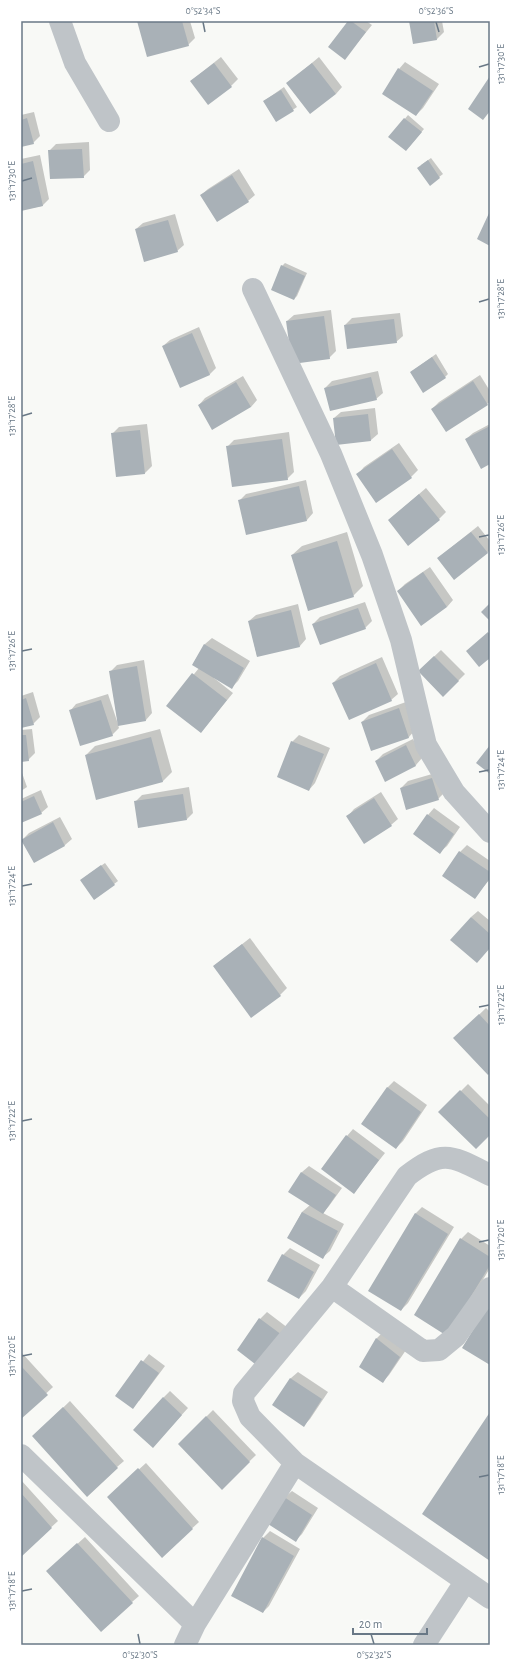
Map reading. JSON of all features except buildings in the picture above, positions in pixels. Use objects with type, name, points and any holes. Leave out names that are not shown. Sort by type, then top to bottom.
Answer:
[{"type":"street","points":[[60,21],[75,64],[109,121]]},
{"type":"street","points":[[253,289],[331,454],[372,555],[401,640],[426,745],[454,792],[490,832]]},
{"type":"street","points":[[490,1175],[460,1160],[443,1156],[423,1163],[407,1176],[332,1286],[244,1393],[243,1397],[244,1407],[250,1416],[295,1463],[464,1582],[490,1598]]},
{"type":"street","points":[[332,1286],[423,1351],[439,1350],[456,1336],[490,1288]]},
{"type":"street","points":[[21,1455],[195,1624]]},
{"type":"street","points":[[185,1645],[195,1624],[295,1463]]},
{"type":"street","points":[[424,1645],[464,1582]]}]
